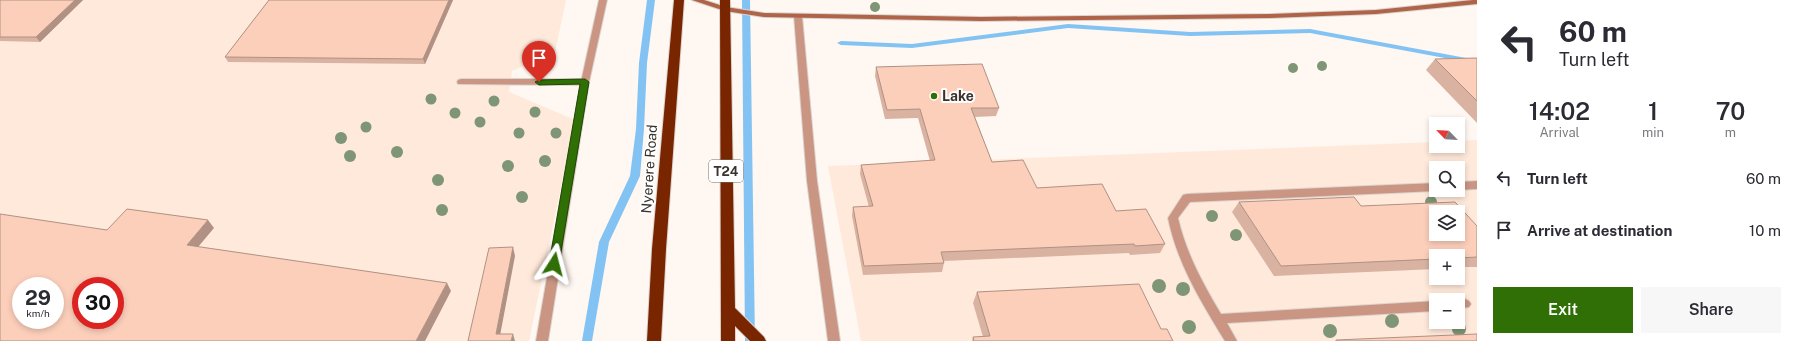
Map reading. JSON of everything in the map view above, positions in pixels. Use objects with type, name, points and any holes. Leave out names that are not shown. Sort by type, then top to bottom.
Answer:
[{"type":"highway","name":"Nyerere Road","points":[[654,341],[659,249],[679,0]]},
{"type":"highway","name":"T24","points":[[725,5],[728,341]]},
{"type":"highway","points":[[727,309],[760,341]]},
{"type":"street","points":[[542,341],[585,82],[603,0]]},
{"type":"street","points":[[696,0],[725,5],[746,13],[798,16],[981,19],[1269,16],[1376,12],[1477,2]]},
{"type":"street","points":[[798,16],[812,180],[834,341]]},
{"type":"street","points":[[461,82],[585,82]]},
{"type":"street","points":[[1465,186],[1477,185]]},
{"type":"street","points":[[1231,341],[1176,236],[1173,218],[1187,198],[1429,187]]},
{"type":"street","points":[[1218,318],[1429,306]]},
{"type":"shaded area","points":[[0,0],[566,0],[555,52],[512,71],[509,92],[575,120],[529,341],[0,341]]},
{"type":"shaded area","points":[[1477,140],[1477,341],[861,341],[828,166],[1429,142],[1429,153],[1465,153],[1465,141]]},
{"type":"building","points":[[0,0],[75,0],[36,37],[0,37]]},
{"type":"building","points":[[269,0],[449,0],[423,59],[225,57]]},
{"type":"building","points":[[1477,58],[1477,101],[1435,59]]},
{"type":"building","points":[[982,64],[999,108],[971,108],[992,162],[1023,160],[1037,188],[1102,184],[1116,211],[1146,209],[1165,244],[941,252],[944,263],[864,266],[853,207],[873,206],[861,165],[935,160],[920,109],[887,110],[876,67]]},
{"type":"building","points":[[1354,197],[1361,206],[1455,202],[1458,205],[1429,205],[1429,241],[1465,241],[1465,213],[1477,226],[1477,257],[1465,258],[1465,249],[1429,249],[1429,259],[1281,266],[1239,202]]},
{"type":"building","points":[[127,209],[208,220],[187,245],[447,283],[416,341],[0,341],[0,214],[107,230]]},
{"type":"building","points":[[513,247],[496,334],[513,334],[511,341],[468,341],[489,248]]},
{"type":"building","points":[[1139,284],[1161,329],[1167,329],[1173,341],[974,341],[973,337],[990,336],[977,292]]},
{"type":"building","points":[[1477,334],[1477,341],[1336,341],[1336,340]]},
{"type":"waterway","points":[[587,341],[604,242],[635,176],[640,129],[643,63],[651,0]]},
{"type":"waterway","points":[[746,0],[750,341]]},
{"type":"waterway","points":[[841,43],[912,46],[1068,26],[1190,34],[1310,31],[1477,62]]},
{"type":"place","name":"Lake","points":[[934,96]]},
{"type":"route","points":[[539,82],[585,82],[554,264]]}]
